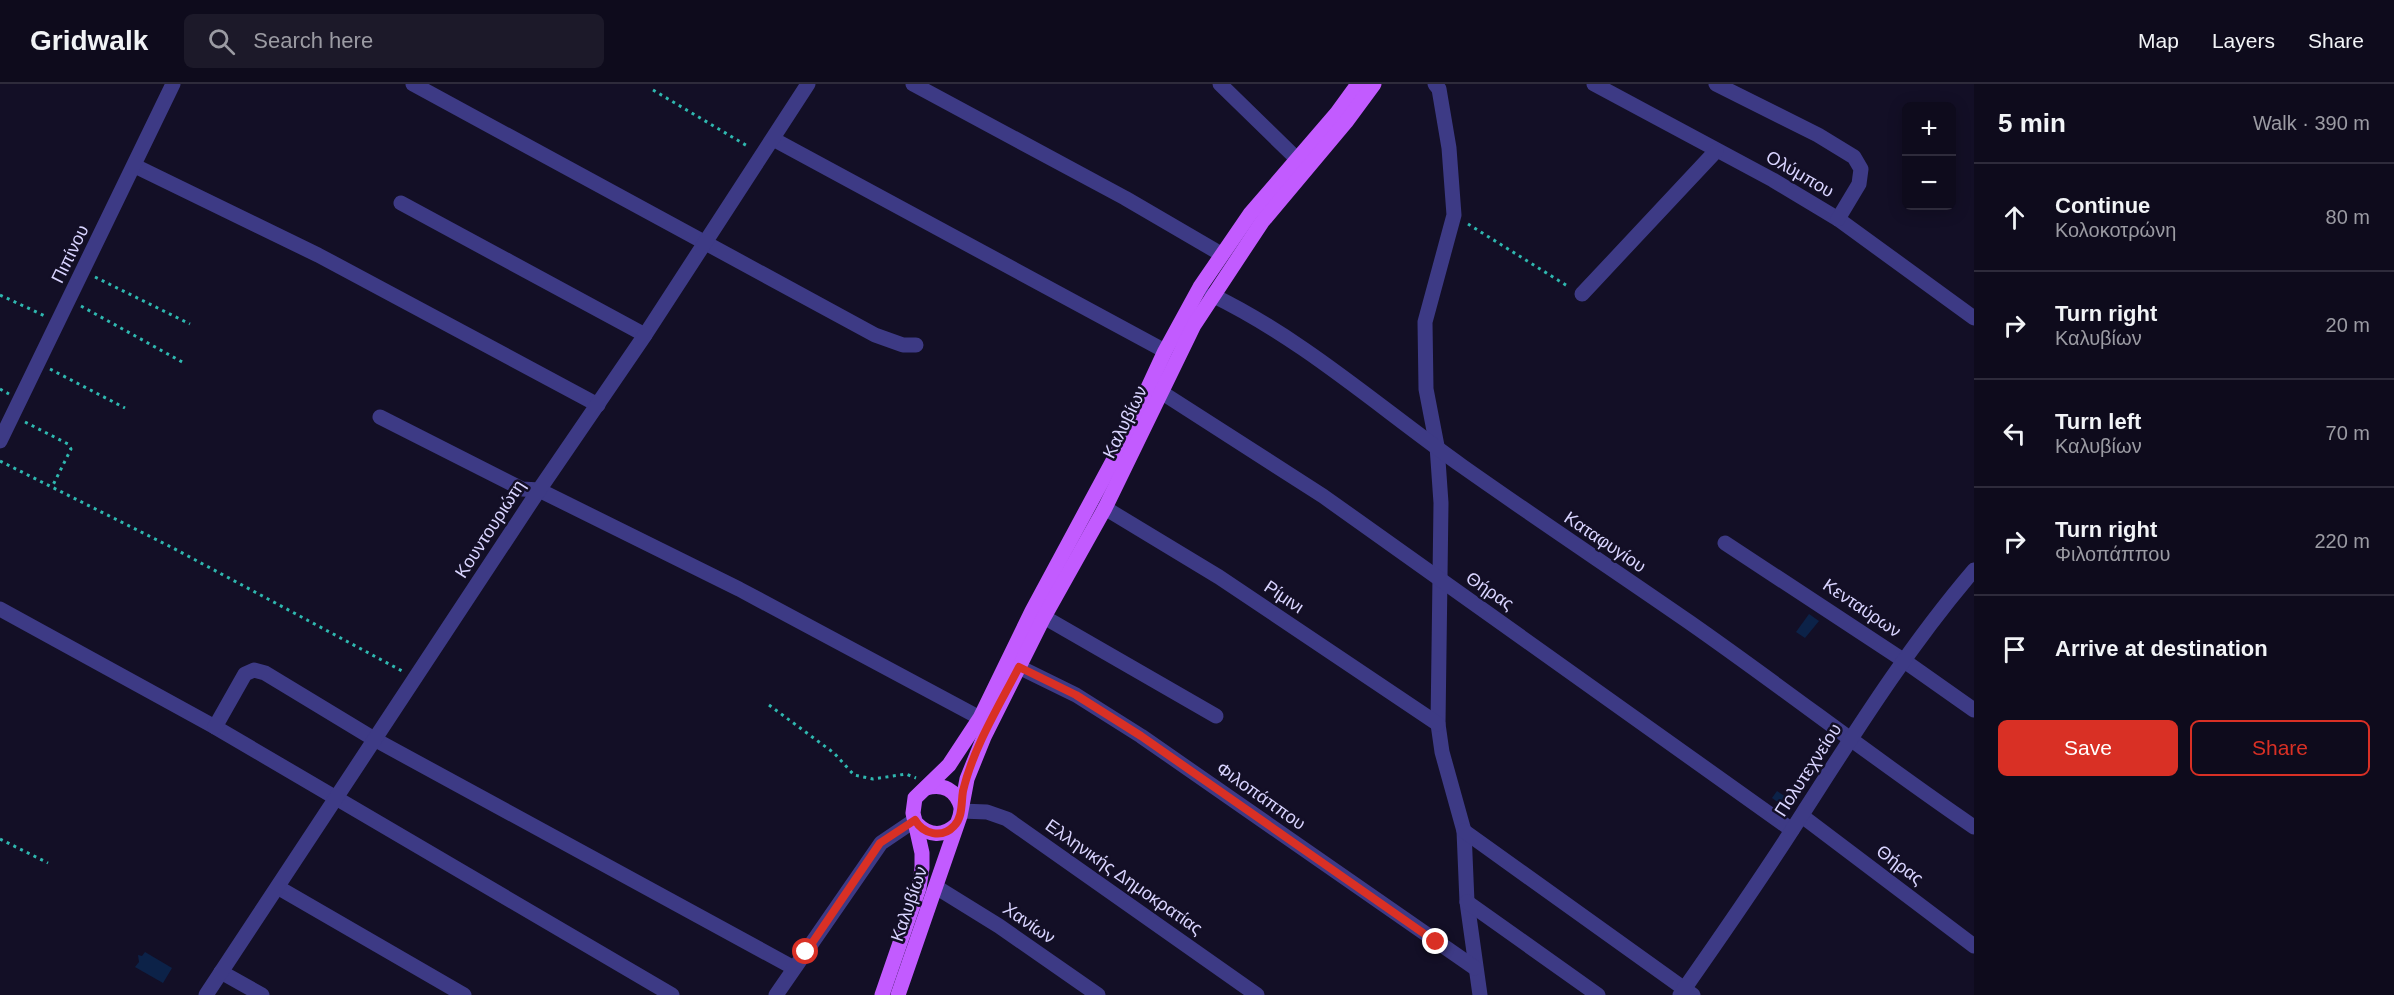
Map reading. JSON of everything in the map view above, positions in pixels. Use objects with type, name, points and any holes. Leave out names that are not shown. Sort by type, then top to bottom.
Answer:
[{"type":"main road","name":"Καλυβίων","points":[[882,995],[919,888],[922,853],[913,806],[923,790],[964,746],[981,718],[1032,611],[1122,444],[1164,351],[1221,254],[1358,84]]},
{"type":"main road","name":"Καλυβίων","points":[[898,995],[959,814],[966,779],[1044,617],[1105,508],[1194,325],[1262,222],[1346,122],[1374,84]]},
{"type":"main road","points":[[916,822],[936,834],[950,830],[959,814],[959,799],[948,789],[933,786],[923,790]]},
{"type":"street","name":"Πιπίνου","points":[[0,441],[173,84]]},
{"type":"street","points":[[413,84],[875,335],[903,345],[916,345]]},
{"type":"street","name":"Κουντουριώτη","points":[[206,995],[279,888],[374,739],[416,679],[539,490],[645,335],[808,84]]},
{"type":"street","points":[[913,84],[1125,198],[1221,254]]},
{"type":"street","points":[[1220,84],[1296,159]]},
{"type":"street","points":[[1435,84],[1439,89],[1449,148],[1454,215],[1425,322],[1426,389],[1437,446],[1441,582],[1438,724],[1442,752],[1464,831],[1467,902],[1480,995]]},
{"type":"street","name":"Ολύμπου","points":[[1594,84],[1773,180],[1838,219],[1974,318]]},
{"type":"street","points":[[1716,84],[1818,135],[1854,157],[1861,169],[1859,184],[1838,219]]},
{"type":"street","points":[[773,139],[1164,351]]},
{"type":"street","points":[[1582,294],[1716,151]]},
{"type":"street","points":[[135,166],[318,255],[598,405]]},
{"type":"street","points":[[401,203],[645,335]]},
{"type":"street","name":"Καταφυγίου","points":[[1212,295],[1240,309],[1318,360],[1593,559],[1689,622],[1974,827]]},
{"type":"street","name":"Θήρας","points":[[1161,392],[1323,496],[1792,830]]},
{"type":"street","points":[[380,417],[522,489],[539,490],[739,589],[981,718]]},
{"type":"street","name":"Ρίμινι","points":[[1105,508],[1220,577],[1438,724]]},
{"type":"street","name":"Κενταύρων","points":[[1725,543],[1903,660],[1974,710]]},
{"type":"street","name":"Πολυτεχνείου","points":[[1686,993],[1903,660],[1942,607],[1974,570]]},
{"type":"street","points":[[0,609],[215,726],[672,995]]},
{"type":"street","points":[[1044,617],[1216,716]]},
{"type":"street","name":"Φιλοπάππου","points":[[1019,667],[1076,695],[1141,736],[1475,968]]},
{"type":"street","points":[[215,726],[245,674],[254,670],[265,673],[374,739],[794,968]]},
{"type":"street","name":"Ελληνικής Δημοκρατίας","points":[[959,814],[987,812],[1007,819],[1257,995]]},
{"type":"street","name":"Θήρας","points":[[1802,816],[1974,946]]},
{"type":"street","points":[[776,995],[880,843],[916,822]]},
{"type":"street","points":[[1464,831],[1686,993]]},
{"type":"street","name":"Χανίων","points":[[936,887],[999,926],[1098,995]]},
{"type":"street","points":[[279,888],[464,995]]},
{"type":"street","points":[[1467,902],[1598,995]]},
{"type":"street","points":[[221,972],[262,995]]},
{"type":"path","points":[[653,90],[762,155]]},
{"type":"path","points":[[1454,215],[1582,294]]},
{"type":"path","points":[[84,271],[190,324]]},
{"type":"path","points":[[0,295],[59,322]]},
{"type":"path","points":[[69,300],[184,363]]},
{"type":"path","points":[[38,363],[125,408]]},
{"type":"path","points":[[13,415],[68,444],[71,449],[52,487]]},
{"type":"path","points":[[0,461],[173,548],[416,679]]},
{"type":"path","points":[[769,705],[834,753],[854,775],[873,779],[906,774],[915,777],[923,790]]},
{"type":"path","points":[[0,839],[48,863]]},
{"type":"water","points":[[1809,614],[1819,621],[1805,638],[1796,632]]},
{"type":"water","points":[[1777,791],[1792,801],[1786,808],[1772,798]]},
{"type":"water","points":[[145,952],[172,968],[163,983],[135,967],[139,962],[138,955],[142,956]]},
{"type":"route","points":[[806,952],[880,843],[901,827],[915,820],[922,829],[936,834],[950,830],[956,825],[960,816],[966,779],[1019,667],[1076,695],[1141,736],[1436,942]]}]
